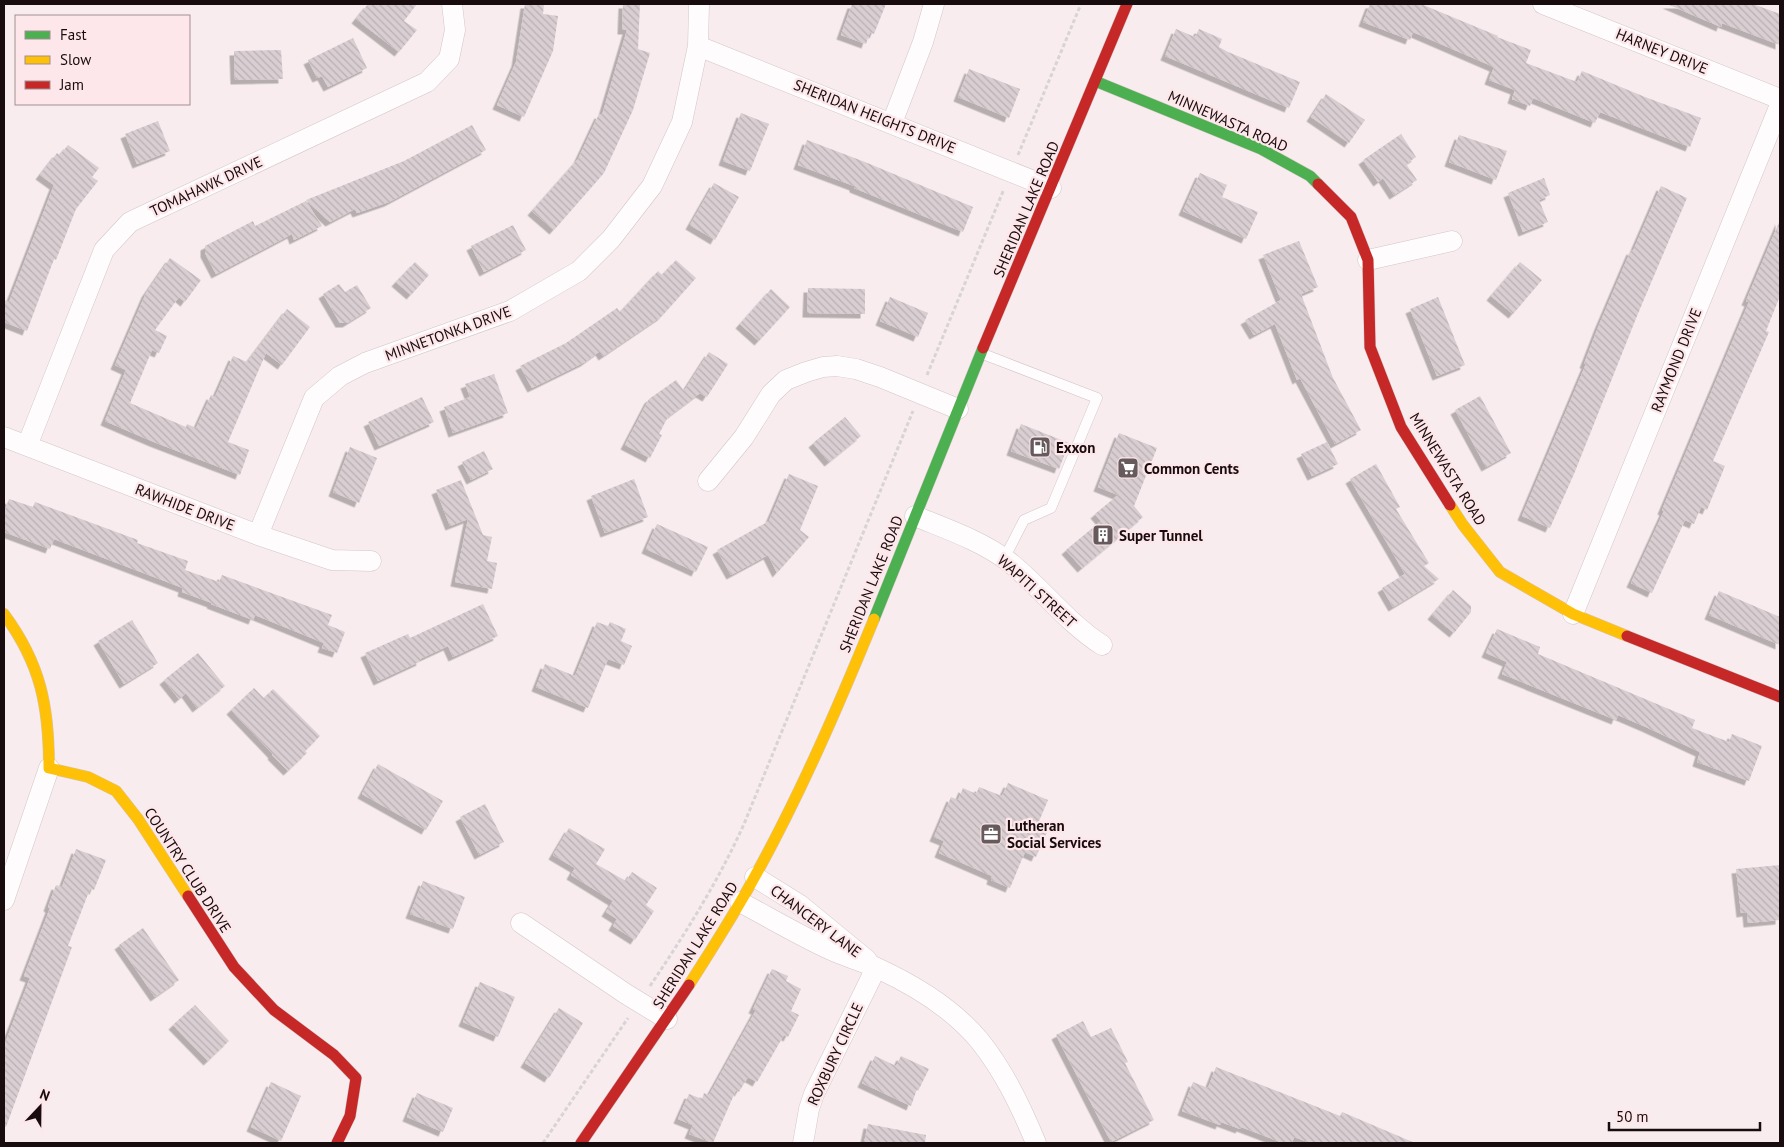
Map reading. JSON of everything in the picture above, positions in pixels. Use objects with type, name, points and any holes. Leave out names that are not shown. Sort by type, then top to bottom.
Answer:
[{"type":"street","name":"TOMAHAWK DRIVE","points":[[26,446],[104,250],[130,222],[427,82],[449,59],[455,30],[452,4]]},
{"type":"street","name":"MINNETONKA DRIVE","points":[[258,535],[314,398],[340,376],[365,363],[510,311],[579,271],[611,239],[652,186],[682,122],[698,46],[700,4]]},
{"type":"street","points":[[892,123],[923,42],[934,4]]},
{"type":"street","name":"SHERIDAN LAKE ROAD","points":[[581,1143],[667,1019],[705,960],[755,877],[813,764],[958,409],[1127,4]]},
{"type":"street","name":"HARNEY DRIVE","points":[[1543,4],[1780,99]]},
{"type":"street","name":"SHERIDAN HEIGHTS DRIVE","points":[[698,46],[1051,188]]},
{"type":"street","name":"MINNEWASTA ROAD","points":[[1095,81],[1261,149],[1310,176],[1351,217],[1368,260],[1370,347],[1400,427],[1463,525],[1500,572],[1572,614],[1780,697]]},
{"type":"street","name":"RAYMOND DRIVE","points":[[1572,614],[1780,105]]},
{"type":"street","points":[[1368,260],[1452,241]]},
{"type":"street","points":[[708,480],[744,437],[771,394],[793,376],[823,367],[837,366],[856,369],[958,409]]},
{"type":"street","name":"RAWHIDE DRIVE","points":[[4,437],[258,535],[332,560],[371,561]]},
{"type":"street","name":"WAPITI STREET","points":[[915,516],[986,547],[1004,559],[1076,627],[1102,645]]},
{"type":"street","points":[[4,614],[12,624],[40,678],[50,734],[49,768],[4,900]]},
{"type":"street","name":"COUNTRY CLUB DRIVE","points":[[49,768],[88,777],[116,791],[138,820],[234,967],[274,1010],[334,1055],[356,1078],[350,1116],[337,1143]]},
{"type":"street","name":"CHANCERY LANE","points":[[755,877],[800,905],[876,968]]},
{"type":"street","name":"CHANCERY LANE","points":[[740,902],[828,950],[876,968],[913,987],[959,1020],[978,1039],[996,1062],[1011,1088],[1036,1143]]},
{"type":"street","points":[[521,923],[667,1019]]},
{"type":"street","name":"ROXBURY CIRCLE","points":[[803,1143],[809,1109],[814,1094],[876,968]]},
{"type":"lane","points":[[982,353],[1097,398],[1051,508],[1024,520],[1004,559]]},
{"type":"path","points":[[542,1143],[639,1002],[706,899],[736,841],[1081,4]]},
{"type":"building","points":[[368,4],[417,4],[404,21],[417,30],[399,52],[356,19]]},
{"type":"building","points":[[525,4],[544,4],[543,14],[558,16],[553,51],[524,117],[497,105],[516,62]]},
{"type":"building","points":[[623,4],[640,4],[638,49],[650,53],[633,110],[604,173],[554,230],[532,211],[578,159],[599,114],[602,115],[627,30],[622,30]]},
{"type":"building","points":[[852,4],[886,4],[874,34],[870,32],[866,44],[841,35]]},
{"type":"building","points":[[1370,4],[1421,4],[1531,50],[1526,63],[1577,82],[1582,71],[1701,118],[1690,147],[1600,112],[1595,123],[1533,98],[1530,106],[1512,99],[1515,90],[1489,80],[1494,67],[1413,32],[1410,40],[1363,22]]},
{"type":"building","points":[[1667,4],[1753,4],[1780,14],[1780,45],[1722,23],[1721,27]]},
{"type":"building","points":[[1176,29],[1195,37],[1199,29],[1222,39],[1219,47],[1228,52],[1300,82],[1289,108],[1165,56]]},
{"type":"building","points":[[353,38],[367,68],[328,87],[322,76],[317,78],[308,60]]},
{"type":"building","points":[[281,50],[283,79],[235,80],[234,51]]},
{"type":"building","points":[[969,69],[1020,89],[1009,118],[958,97]]},
{"type":"building","points":[[1326,94],[1365,120],[1349,143],[1311,117]]},
{"type":"building","points":[[741,113],[769,124],[750,171],[723,161]]},
{"type":"building","points":[[158,121],[170,151],[137,164],[125,134]]},
{"type":"building","points":[[472,125],[486,150],[389,202],[357,213],[355,209],[330,222],[306,200],[404,161]]},
{"type":"building","points":[[1401,134],[1416,157],[1406,164],[1417,180],[1394,195],[1383,178],[1378,182],[1363,160]]},
{"type":"building","points":[[1459,135],[1507,151],[1496,180],[1449,162]]},
{"type":"building","points":[[807,140],[973,207],[963,232],[854,188],[854,186],[798,165]]},
{"type":"building","points":[[68,145],[99,168],[92,177],[98,181],[76,209],[56,260],[54,259],[27,331],[4,322],[4,300],[9,302],[54,185],[40,175],[57,153],[60,155]]},
{"type":"building","points":[[1200,173],[1227,185],[1222,197],[1258,212],[1246,239],[1183,211]]},
{"type":"building","points":[[1544,178],[1550,195],[1539,200],[1548,222],[1523,232],[1508,193]]},
{"type":"building","points":[[714,183],[739,197],[715,240],[690,225]]},
{"type":"building","points":[[1661,186],[1687,198],[1550,528],[1522,516],[1586,364],[1584,364],[1599,325]]},
{"type":"building","points":[[306,201],[322,226],[294,240],[292,234],[216,274],[205,253],[205,246],[253,221],[255,226]]},
{"type":"building","points":[[1780,220],[1780,296],[1766,331],[1769,332],[1713,461],[1725,466],[1707,510],[1701,507],[1694,524],[1685,520],[1652,593],[1631,583],[1664,511],[1662,510],[1749,302],[1746,301]]},
{"type":"building","points":[[513,225],[526,250],[484,272],[471,246]]},
{"type":"building","points":[[1299,241],[1318,287],[1301,294],[1333,378],[1361,430],[1335,444],[1300,378],[1297,380],[1275,324],[1254,335],[1245,320],[1281,300],[1263,255]]},
{"type":"building","points":[[170,258],[201,280],[185,302],[179,297],[155,330],[167,336],[159,353],[152,350],[130,403],[186,427],[187,424],[196,428],[211,395],[215,397],[233,356],[247,362],[287,309],[310,327],[282,365],[266,353],[228,442],[249,450],[240,475],[105,421],[126,370],[115,365],[146,293]]},
{"type":"building","points":[[676,260],[696,278],[662,316],[603,356],[600,351],[585,362],[532,388],[520,366],[566,343],[617,308],[620,312],[658,271],[662,275]]},
{"type":"building","points":[[415,262],[429,275],[411,295],[396,282]]},
{"type":"building","points":[[1520,262],[1542,280],[1513,314],[1491,296]]},
{"type":"building","points":[[339,284],[345,292],[357,285],[371,308],[347,323],[340,323],[323,294]]},
{"type":"building","points":[[808,288],[865,289],[865,314],[807,313]]},
{"type":"building","points":[[771,289],[790,307],[759,341],[740,324]]},
{"type":"building","points":[[890,297],[928,313],[918,337],[880,321]]},
{"type":"building","points":[[1438,297],[1465,365],[1437,376],[1410,309]]},
{"type":"building","points":[[709,352],[728,364],[707,397],[700,393],[668,417],[659,434],[662,435],[650,458],[625,445],[649,399],[676,380],[684,391]]},
{"type":"building","points":[[494,374],[508,413],[453,433],[444,407],[470,397],[465,384]]},
{"type":"building","points":[[1480,396],[1511,453],[1486,467],[1455,410]]},
{"type":"building","points":[[422,397],[434,422],[379,446],[368,422]]},
{"type":"building","points":[[845,417],[861,436],[829,462],[813,443]]},
{"type":"building","name":"Exxon","points":[[1021,424],[1069,443],[1059,469],[1011,451]]},
{"type":"building","points":[[1119,433],[1157,448],[1134,506],[1143,517],[1082,568],[1066,550],[1101,521],[1095,514],[1118,495],[1098,487]]},
{"type":"building","points":[[1327,442],[1338,464],[1312,476],[1301,454]]},
{"type":"building","points":[[350,447],[377,458],[359,503],[333,492]]},
{"type":"building","points":[[484,451],[493,469],[471,480],[462,462]]},
{"type":"building","points":[[1376,464],[1400,507],[1396,509],[1429,563],[1424,566],[1439,579],[1393,607],[1382,588],[1405,574],[1350,479]]},
{"type":"building","points":[[789,474],[818,486],[800,530],[809,537],[777,573],[768,555],[731,575],[717,550],[769,521]]},
{"type":"building","points":[[634,479],[648,517],[605,533],[591,496]]},
{"type":"building","points":[[461,480],[483,535],[492,537],[487,561],[497,563],[492,589],[455,582],[468,519],[450,526],[436,490]]},
{"type":"building","points":[[9,499],[33,507],[35,502],[138,540],[137,543],[188,561],[185,570],[219,582],[222,575],[332,615],[328,625],[345,632],[337,653],[322,648],[324,643],[255,615],[253,620],[182,592],[183,588],[54,539],[50,549],[4,532],[4,512]]},
{"type":"building","points":[[657,524],[708,547],[696,572],[646,549]]},
{"type":"building","points":[[1453,590],[1471,606],[1471,612],[1454,633],[1432,615]]},
{"type":"building","points":[[1719,591],[1780,617],[1780,645],[1709,615]]},
{"type":"building","points":[[483,604],[498,636],[453,657],[448,646],[378,681],[365,653],[408,634],[410,638]]},
{"type":"building","points":[[132,620],[158,663],[124,684],[98,641]]},
{"type":"building","points":[[597,622],[608,626],[610,622],[626,629],[621,641],[632,646],[624,665],[608,659],[588,708],[536,687],[545,664],[575,676]]},
{"type":"building","points":[[1497,629],[1540,647],[1538,654],[1695,720],[1692,728],[1729,742],[1732,734],[1762,746],[1749,781],[1697,762],[1700,752],[1646,727],[1618,715],[1616,720],[1502,674],[1507,662],[1486,653]]},
{"type":"building","points":[[198,653],[225,686],[197,708],[186,693],[179,699],[164,680]]},
{"type":"building","points":[[254,688],[264,698],[273,689],[320,736],[305,751],[307,753],[288,771],[231,710]]},
{"type":"building","points":[[378,764],[443,801],[426,830],[362,794]]},
{"type":"building","name":"Lutheran Social Services","points":[[1008,783],[1048,800],[1037,826],[1048,830],[1036,857],[1025,852],[1010,888],[991,880],[992,876],[939,853],[944,841],[934,837],[951,797],[958,800],[963,788],[976,794],[979,787],[1002,796]]},
{"type":"building","points":[[485,804],[504,842],[479,855],[460,817]]},
{"type":"building","points":[[569,828],[605,849],[596,864],[626,881],[632,872],[657,888],[646,905],[654,911],[635,940],[613,926],[617,919],[606,912],[613,901],[571,875],[575,868],[553,855]]},
{"type":"building","points":[[76,849],[106,860],[94,890],[90,889],[68,946],[72,947],[6,1127],[4,1127],[4,1046],[30,978],[24,976],[50,908],[48,907],[56,885],[62,887]]},
{"type":"building","points":[[1780,865],[1780,920],[1748,923],[1747,912],[1741,913],[1736,869]]},
{"type":"building","points":[[423,881],[465,897],[453,929],[410,914]]},
{"type":"building","points":[[143,928],[179,980],[155,997],[119,945]]},
{"type":"building","points":[[772,969],[788,976],[786,981],[801,989],[791,1011],[799,1015],[788,1037],[784,1035],[757,1082],[748,1077],[739,1092],[736,1090],[713,1143],[689,1134],[693,1125],[678,1119],[689,1094],[702,1099],[704,1093],[709,1095],[756,1010],[753,1009]]},
{"type":"building","points":[[480,982],[515,997],[498,1037],[463,1022]]},
{"type":"building","points":[[195,1005],[229,1041],[208,1061],[173,1025]]},
{"type":"building","points":[[559,1008],[583,1023],[549,1078],[525,1063]]},
{"type":"building","points":[[1083,1021],[1091,1037],[1111,1028],[1128,1062],[1125,1063],[1154,1120],[1111,1142],[1056,1035]]},
{"type":"building","points":[[875,1056],[896,1066],[901,1056],[929,1069],[918,1091],[917,1089],[911,1106],[862,1083]]},
{"type":"building","points":[[1216,1067],[1340,1116],[1342,1112],[1415,1143],[1311,1143],[1294,1137],[1292,1143],[1283,1143],[1241,1127],[1240,1129],[1221,1122],[1220,1125],[1182,1111],[1193,1082],[1208,1088]]},
{"type":"building","points":[[271,1082],[301,1096],[281,1141],[251,1127]]},
{"type":"building","points":[[417,1093],[453,1108],[443,1132],[407,1117]]},
{"type":"building","points":[[868,1124],[926,1135],[925,1143],[864,1143]]},
{"type":"traffic: fast","points":[[1095,81],[1261,149],[1310,176],[1318,184]]},
{"type":"traffic: fast","points":[[874,619],[983,348]]},
{"type":"traffic: slow","points":[[1450,505],[1463,525],[1500,572],[1573,614],[1627,636]]},
{"type":"traffic: slow","points":[[4,614],[17,632],[27,651],[40,687],[45,706],[49,768],[88,777],[116,791],[138,819],[188,896]]},
{"type":"traffic: slow","points":[[689,985],[771,847],[803,783],[874,619]]},
{"type":"traffic: jam","points":[[983,348],[1127,4]]},
{"type":"traffic: jam","points":[[1318,184],[1351,217],[1368,260],[1370,347],[1401,427],[1450,505]]},
{"type":"traffic: jam","points":[[1627,636],[1780,697]]},
{"type":"traffic: jam","points":[[188,896],[234,967],[274,1010],[334,1055],[356,1078],[350,1116],[337,1143]]},
{"type":"traffic: jam","points":[[581,1143],[689,985]]},
{"type":"place","name":"Exxon","points":[[1040,447]]},
{"type":"place","name":"Common Cents","points":[[1128,468]]},
{"type":"place","name":"Super Tunnel","points":[[1103,535]]},
{"type":"place","name":"Lutheran Social Services","points":[[991,834]]}]
